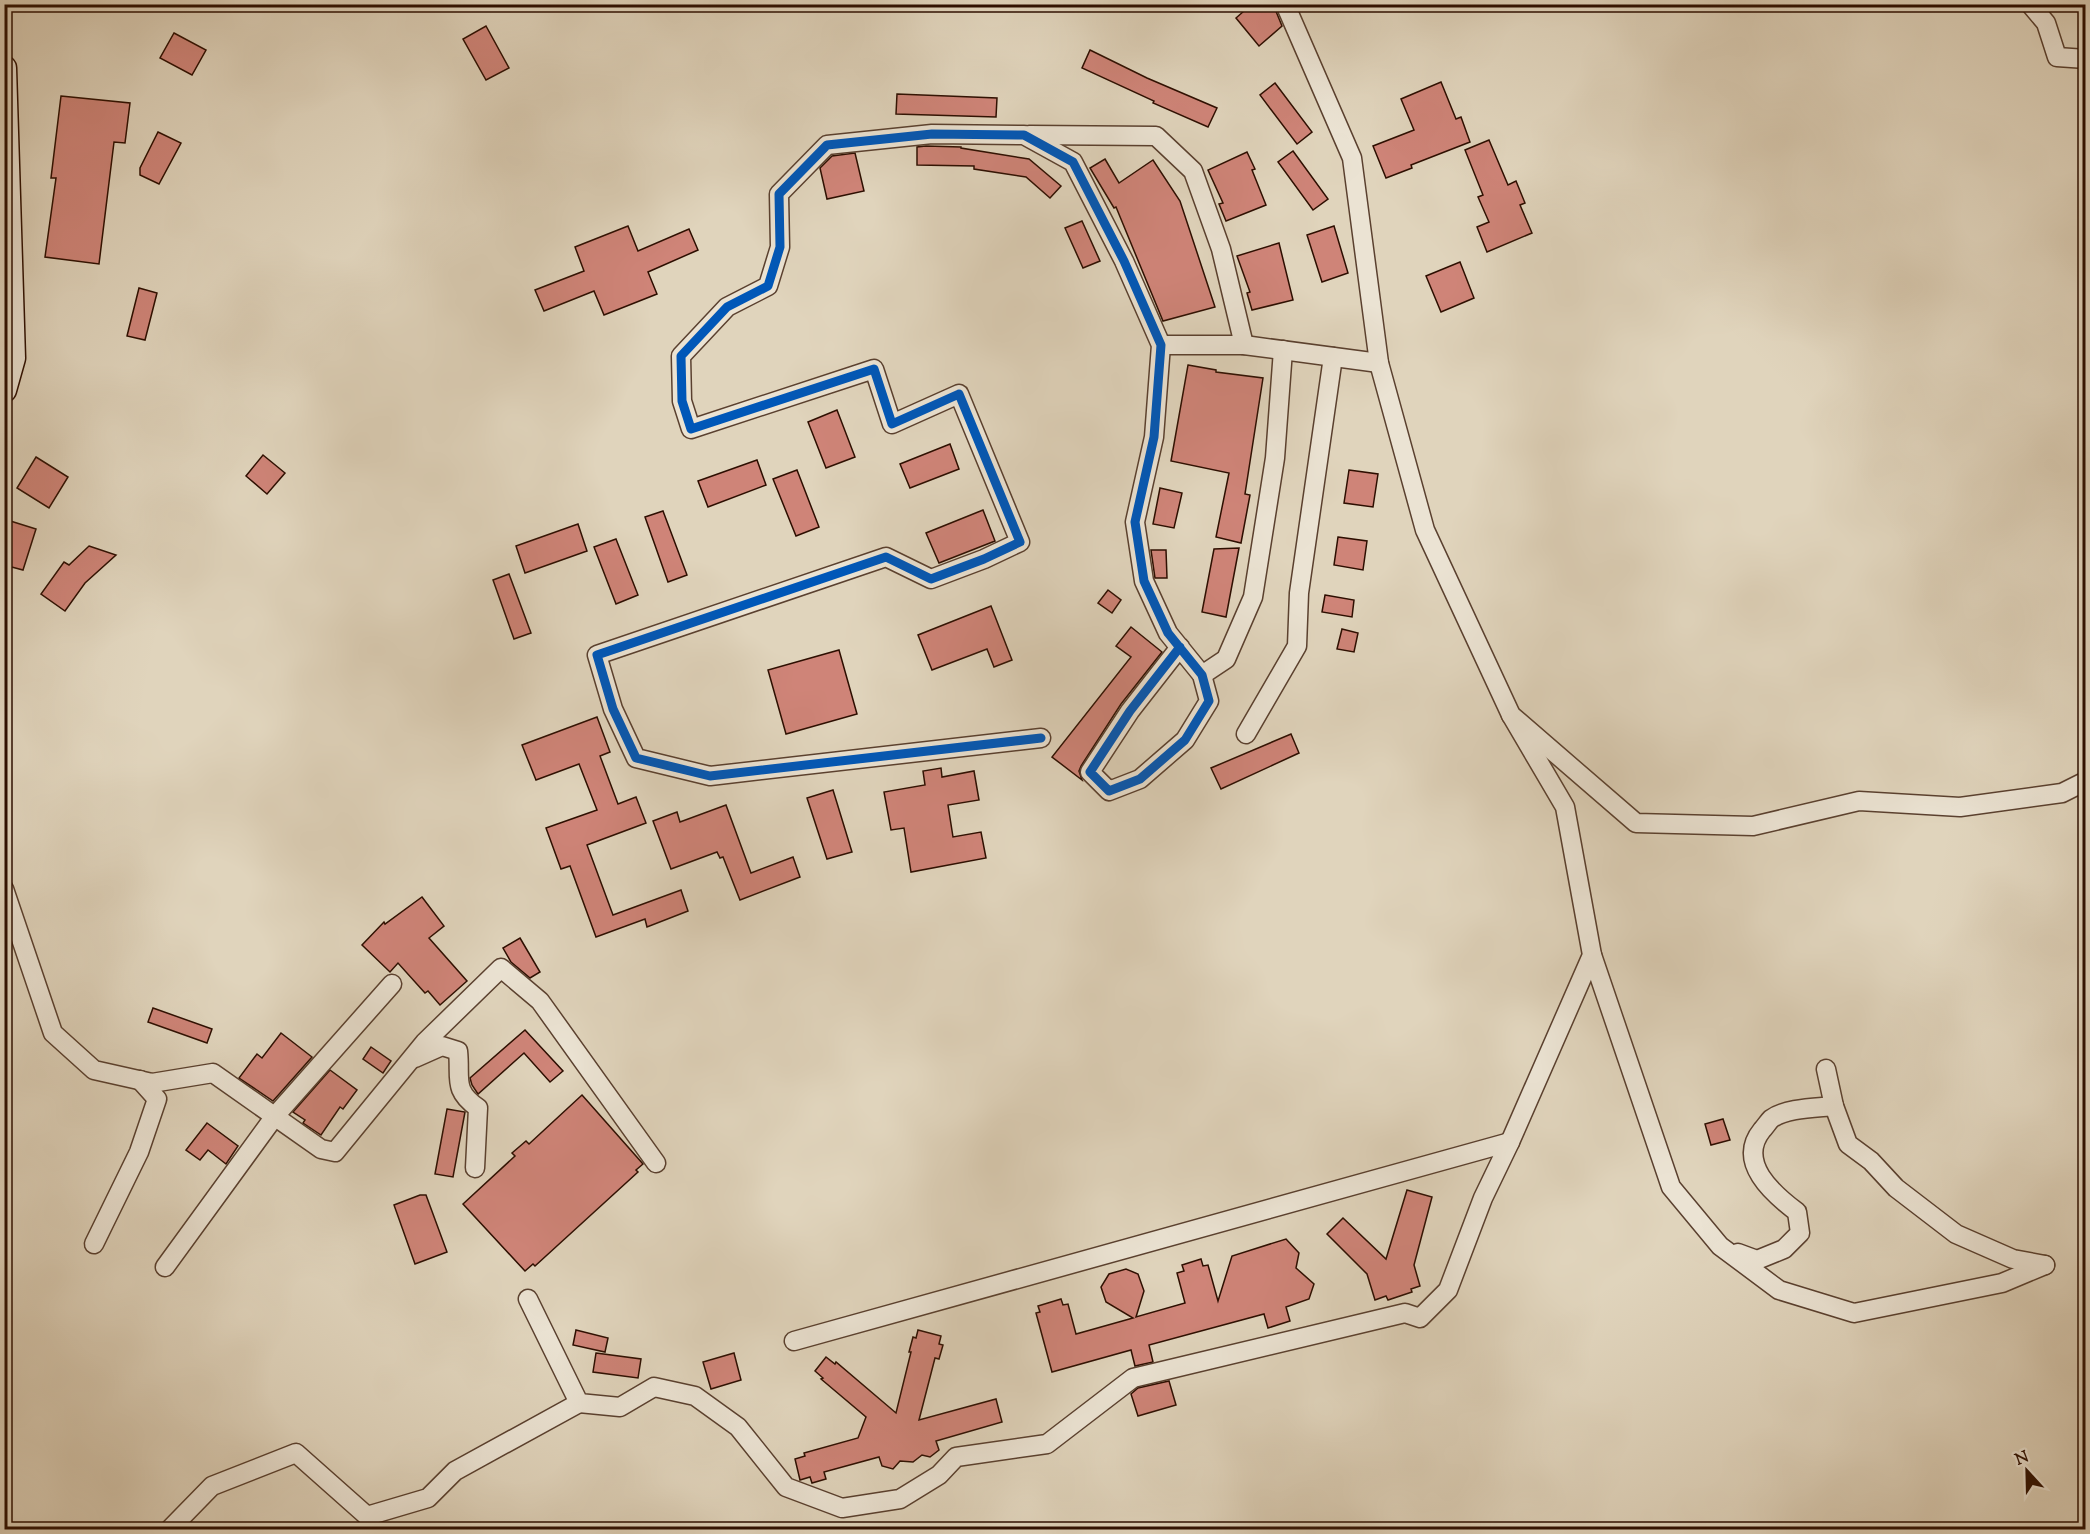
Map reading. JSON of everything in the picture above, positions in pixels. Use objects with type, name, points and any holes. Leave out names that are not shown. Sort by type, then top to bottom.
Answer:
[{"type":"street","points":[[1285,4],[1352,158],[1379,363],[1425,530],[1511,715],[1565,807],[1592,956],[1671,1187],[1720,1246],[1779,1290],[1854,1313],[2002,1283],[2045,1265],[2013,1259],[1956,1234],[1896,1188],[1871,1161],[1848,1144],[1834,1106],[1826,1069]]},
{"type":"street","points":[[2030,4],[2046,23],[2057,57],[2085,59]]},
{"type":"street","points":[[4,68],[13,357],[4,390]]},
{"type":"street","points":[[1041,738],[710,776],[636,758],[613,709],[597,655],[886,557],[931,579],[984,559],[1020,542],[959,394],[891,424],[873,369],[691,429],[682,401],[681,356],[727,307],[768,286],[780,247],[779,194],[828,145],[932,134],[1156,136],[1193,171],[1221,249],[1244,345]]},
{"type":"street","points":[[1024,135],[1073,162],[1124,261],[1161,345],[1154,437],[1135,522],[1144,581],[1168,633],[1180,647],[1202,675],[1209,701],[1185,740],[1140,779],[1109,791],[1090,772],[1130,711],[1180,647]]},
{"type":"street","points":[[1161,345],[1244,345],[1379,363]]},
{"type":"street","points":[[1202,675],[1226,659],[1253,597],[1275,458],[1283,350]]},
{"type":"street","points":[[1246,734],[1298,646],[1299,593],[1333,357]]},
{"type":"street","points":[[1511,715],[1636,823],[1753,826],[1859,801],[1960,807],[2062,793],[2085,781]]},
{"type":"street","points":[[4,889],[53,1032],[94,1070],[152,1083],[213,1073],[321,1149],[334,1152],[425,1042],[501,968],[540,1001],[656,1163]]},
{"type":"street","points":[[169,1530],[212,1486],[296,1453],[366,1522],[428,1498],[455,1471],[579,1402],[620,1407],[654,1387],[695,1396],[738,1427],[786,1487],[842,1508],[900,1499],[939,1475],[956,1457],[1047,1444],[1132,1378],[1405,1313],[1420,1318],[1448,1290],[1483,1198],[1592,956]]},
{"type":"street","points":[[165,1267],[275,1116],[392,984]]},
{"type":"street","points":[[408,1061],[442,1046],[458,1051],[457,1083],[466,1100],[478,1108],[475,1168]]},
{"type":"street","points":[[94,1244],[139,1152],[157,1099],[140,1080]]},
{"type":"street","points":[[1720,1246],[1757,1260],[1784,1249],[1800,1233],[1797,1212],[1762,1180],[1753,1157],[1756,1137],[1771,1120],[1795,1110],[1834,1106]]},
{"type":"street","points":[[794,1341],[1510,1142]]},
{"type":"street","points":[[528,1299],[579,1402]]},
{"type":"building","points":[[1252,4],[1273,4],[1282,26],[1259,46],[1236,18]]},
{"type":"building","points":[[486,26],[509,68],[486,80],[463,39]]},
{"type":"building","points":[[174,33],[206,50],[192,75],[160,58]]},
{"type":"building","points":[[1090,50],[1217,108],[1208,127],[1082,68]]},
{"type":"building","points":[[1441,82],[1456,119],[1461,117],[1470,142],[1411,165],[1412,168],[1386,178],[1373,146],[1414,130],[1401,99]]},
{"type":"building","points":[[1275,83],[1312,132],[1297,144],[1260,95]]},
{"type":"building","points":[[897,94],[997,98],[996,117],[896,114]]},
{"type":"building","points":[[61,96],[130,103],[125,143],[114,142],[99,264],[45,257],[56,178],[51,178]]},
{"type":"building","points":[[158,132],[181,143],[159,184],[140,175],[140,168]]},
{"type":"building","points":[[1489,140],[1508,185],[1516,181],[1525,203],[1520,205],[1532,233],[1487,252],[1477,227],[1489,222],[1478,197],[1483,195],[1465,150]]},
{"type":"building","points":[[917,147],[961,147],[1029,159],[1061,186],[1050,198],[1026,177],[974,169],[974,166],[917,165]]},
{"type":"building","points":[[1293,151],[1328,199],[1313,210],[1278,162]]},
{"type":"building","points":[[1247,152],[1266,205],[1226,221],[1219,204],[1223,203],[1208,170]]},
{"type":"building","points":[[855,153],[864,191],[827,199],[820,168],[832,156]]},
{"type":"building","points":[[1105,159],[1119,183],[1153,160],[1180,201],[1215,307],[1163,321],[1116,207],[1114,208],[1090,168]]},
{"type":"building","points":[[1082,221],[1100,261],[1083,268],[1065,228]]},
{"type":"building","points":[[628,226],[638,251],[689,229],[698,250],[648,272],[657,294],[604,315],[594,291],[544,311],[535,290],[584,271],[575,247]]},
{"type":"building","points":[[1334,226],[1348,273],[1322,282],[1307,235]]},
{"type":"building","points":[[1279,243],[1293,300],[1252,310],[1247,293],[1250,292],[1237,256]]},
{"type":"building","points":[[1460,262],[1474,298],[1441,312],[1426,276]]},
{"type":"building","points":[[139,288],[157,293],[145,340],[127,336]]},
{"type":"building","points":[[1188,365],[1216,370],[1216,372],[1263,378],[1245,494],[1250,495],[1241,543],[1216,537],[1229,473],[1171,461]]},
{"type":"building","points":[[837,410],[855,457],[826,468],[808,422]]},
{"type":"building","points":[[950,444],[959,469],[910,488],[900,464]]},
{"type":"building","points":[[263,455],[285,473],[267,494],[246,476]]},
{"type":"building","points":[[36,457],[68,477],[49,508],[17,488]]},
{"type":"building","points":[[757,460],[766,485],[708,507],[698,481]]},
{"type":"building","points":[[797,470],[819,527],[796,536],[773,479]]},
{"type":"building","points":[[1349,470],[1378,474],[1373,507],[1344,503]]},
{"type":"building","points":[[1160,488],[1182,493],[1174,528],[1153,524]]},
{"type":"building","points":[[983,510],[995,541],[939,563],[926,533]]},
{"type":"building","points":[[663,511],[687,575],[668,582],[645,517]]},
{"type":"building","points":[[4,519],[36,529],[23,570],[4,565]]},
{"type":"building","points":[[578,524],[587,551],[525,573],[516,546]]},
{"type":"building","points":[[1338,537],[1367,541],[1363,570],[1334,565]]},
{"type":"building","points":[[616,539],[638,595],[616,604],[594,547]]},
{"type":"building","points":[[89,546],[116,555],[85,583],[65,611],[41,594],[64,562],[69,565]]},
{"type":"building","points":[[1239,548],[1226,617],[1202,612],[1214,549]]},
{"type":"building","points":[[1151,550],[1166,550],[1167,578],[1155,578]]},
{"type":"building","points":[[509,574],[531,633],[514,639],[493,580]]},
{"type":"building","points":[[1108,590],[1121,600],[1112,613],[1098,603]]},
{"type":"building","points":[[1325,595],[1354,600],[1352,617],[1322,612]]},
{"type":"building","points":[[991,606],[1012,660],[994,667],[987,649],[932,670],[918,635]]},
{"type":"building","points":[[1131,627],[1162,652],[1121,704],[1081,766],[1079,771],[1082,780],[1052,757],[1131,657],[1116,646]]},
{"type":"building","points":[[1342,629],[1358,633],[1354,652],[1337,649]]},
{"type":"building","points":[[839,650],[857,714],[786,734],[768,670]]},
{"type":"building","points":[[597,717],[610,752],[600,756],[618,804],[636,797],[646,823],[587,845],[613,915],[681,890],[688,911],[647,927],[645,919],[596,937],[570,866],[561,869],[546,828],[597,810],[579,764],[536,780],[522,745]]},
{"type":"building","points":[[1291,734],[1299,753],[1221,789],[1211,768]]},
{"type":"building","points":[[941,768],[942,777],[974,771],[979,800],[948,805],[953,837],[981,832],[986,858],[911,872],[904,828],[891,830],[884,792],[925,785],[923,771]]},
{"type":"building","points":[[833,790],[852,852],[827,859],[807,798]]},
{"type":"building","points":[[726,805],[751,873],[793,857],[800,877],[740,900],[723,857],[720,858],[717,852],[671,869],[653,821],[677,812],[680,822]]},
{"type":"building","points":[[422,897],[444,926],[429,938],[467,981],[440,1005],[428,991],[425,993],[398,963],[390,972],[362,945],[384,922],[385,924]]},
{"type":"building","points":[[520,938],[540,972],[530,978],[511,962],[503,948]]},
{"type":"building","points":[[153,1008],[212,1029],[207,1043],[148,1022]]},
{"type":"building","points":[[525,1030],[563,1071],[550,1082],[524,1053],[478,1094],[470,1078]]},
{"type":"building","points":[[281,1033],[312,1057],[273,1101],[239,1078],[257,1054],[262,1058]]},
{"type":"building","points":[[371,1047],[391,1061],[383,1073],[363,1059]]},
{"type":"building","points":[[330,1070],[357,1090],[343,1109],[340,1107],[321,1135],[303,1123],[305,1120],[293,1112]]},
{"type":"building","points":[[582,1095],[643,1164],[636,1170],[638,1172],[535,1266],[533,1264],[525,1271],[463,1204],[515,1156],[512,1153],[526,1141],[529,1144]]},
{"type":"building","points":[[447,1109],[465,1112],[453,1177],[435,1174]]},
{"type":"building","points":[[1723,1119],[1730,1140],[1711,1145],[1705,1124]]},
{"type":"building","points":[[207,1123],[238,1146],[226,1164],[208,1150],[200,1160],[186,1150]]},
{"type":"building","points":[[1407,1190],[1432,1197],[1414,1265],[1420,1286],[1411,1289],[1412,1292],[1388,1300],[1386,1296],[1375,1300],[1367,1274],[1327,1234],[1343,1218],[1386,1259]]},
{"type":"building","points":[[426,1195],[447,1252],[415,1264],[394,1205]]},
{"type":"building","points":[[1286,1239],[1299,1253],[1296,1268],[1314,1284],[1309,1299],[1286,1307],[1290,1321],[1268,1328],[1264,1314],[1149,1345],[1153,1362],[1135,1366],[1131,1350],[1052,1372],[1036,1313],[1040,1312],[1038,1306],[1061,1299],[1063,1305],[1068,1304],[1076,1334],[1133,1318],[1106,1302],[1101,1287],[1109,1274],[1126,1269],[1138,1274],[1144,1291],[1136,1317],[1185,1303],[1177,1273],[1184,1271],[1182,1265],[1201,1259],[1203,1266],[1208,1265],[1218,1301],[1232,1256]]},
{"type":"building","points":[[576,1330],[608,1338],[605,1352],[573,1345]]},
{"type":"building","points":[[918,1330],[941,1336],[939,1344],[943,1345],[939,1359],[935,1358],[919,1420],[996,1399],[1002,1422],[936,1441],[939,1450],[930,1457],[922,1455],[913,1462],[900,1461],[893,1469],[882,1466],[879,1457],[824,1472],[826,1479],[812,1483],[810,1477],[800,1480],[795,1459],[805,1456],[804,1453],[858,1438],[866,1417],[821,1379],[823,1378],[815,1371],[826,1357],[835,1364],[836,1362],[896,1413],[911,1352],[909,1352],[913,1337],[916,1338]]},
{"type":"building","points":[[596,1353],[641,1359],[638,1378],[593,1372]]},
{"type":"building","points":[[734,1353],[741,1380],[711,1389],[703,1362]]},
{"type":"building","points":[[1169,1381],[1176,1405],[1138,1416],[1131,1394],[1138,1388]]},
{"type":"cycle path","points":[[1041,738],[710,776],[636,758],[613,709],[597,655],[886,557],[931,579],[984,559],[1020,542],[959,394],[892,424],[874,369],[691,429],[682,401],[681,356],[727,307],[768,286],[780,247],[779,194],[827,145],[932,134],[1024,135],[1073,162],[1124,261],[1161,345],[1154,437],[1135,522],[1144,581],[1168,633],[1202,675],[1209,701],[1185,740],[1140,779],[1109,791],[1090,772],[1130,711],[1180,647]]}]
